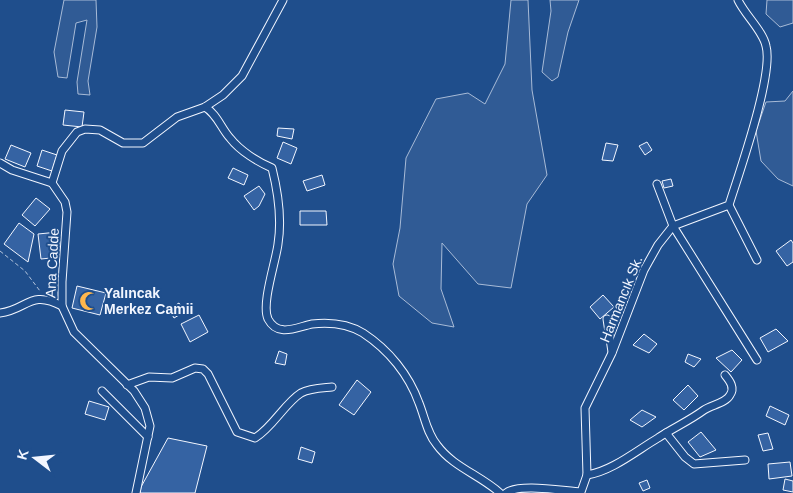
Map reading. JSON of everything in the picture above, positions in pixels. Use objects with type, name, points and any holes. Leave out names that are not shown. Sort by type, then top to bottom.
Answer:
[{"type":"street","points":[[0,163],[12,170],[52,183],[62,151],[77,132],[85,129],[100,130],[123,143],[143,143],[177,117],[205,107],[224,95],[242,76],[283,0]]},
{"type":"street","points":[[738,0],[766,45],[765,76],[744,160],[729,205],[757,260]]},
{"type":"street","points":[[205,107],[212,111],[230,139],[246,153],[272,168],[279,206],[279,243],[267,303],[268,318],[276,327],[285,330],[296,330],[310,324],[341,324],[362,333],[402,369],[411,384],[436,445],[456,465],[478,476],[500,493]]},
{"type":"street","name":"Ana Cadde","points":[[52,183],[65,202],[67,212],[62,306],[74,332],[127,385],[145,408],[150,426],[136,493]]},
{"type":"street","points":[[657,184],[673,226],[757,360]]},
{"type":"street","points":[[673,226],[729,205]]},
{"type":"street","name":"Harmancık Sk.","points":[[587,475],[585,408],[612,353],[644,270],[658,245],[673,226]]},
{"type":"street","points":[[0,313],[38,299],[62,306]]},
{"type":"street","points":[[607,319],[612,353]]},
{"type":"street","points":[[127,385],[149,377],[172,378],[195,368],[203,369],[208,374],[238,432],[244,436],[255,438],[265,431],[300,394],[311,390],[332,387]]},
{"type":"street","points":[[506,493],[512,488],[581,492],[587,475],[596,474],[612,466],[666,433],[682,426],[710,406],[727,399],[731,394],[732,386],[731,381],[725,375]]},
{"type":"street","points":[[102,391],[148,437]]},
{"type":"street","points":[[666,433],[685,457],[694,464],[745,460]]},
{"type":"path","points":[[0,250],[24,271],[46,300]]},
{"type":"shaded area","points":[[64,0],[96,0],[97,27],[88,81],[90,95],[78,94],[77,82],[87,20],[76,23],[67,78],[58,77],[54,52]]},
{"type":"shaded area","points":[[511,0],[528,0],[532,90],[547,175],[527,204],[511,288],[478,284],[442,243],[441,289],[454,327],[432,323],[399,296],[393,264],[400,228],[406,158],[436,99],[468,93],[485,104],[505,64]]},
{"type":"shaded area","points":[[550,0],[579,0],[568,32],[558,77],[552,81],[542,72],[551,11]]},
{"type":"shaded area","points":[[767,0],[793,0],[793,23],[780,27],[766,14]]},
{"type":"shaded area","points":[[793,91],[793,186],[778,179],[761,161],[756,131],[766,102],[785,101]]},
{"type":"building","points":[[65,110],[84,112],[82,127],[63,125]]},
{"type":"building","points":[[278,128],[294,129],[292,139],[277,136]]},
{"type":"building","points":[[283,142],[297,148],[291,164],[277,158]]},
{"type":"building","points":[[647,142],[652,150],[645,155],[639,146]]},
{"type":"building","points":[[606,143],[618,145],[613,161],[602,160]]},
{"type":"building","points":[[11,145],[31,153],[25,167],[5,159]]},
{"type":"building","points":[[42,150],[57,155],[52,171],[37,166]]},
{"type":"building","points":[[233,168],[248,175],[244,185],[228,178]]},
{"type":"building","points":[[322,175],[325,185],[307,191],[303,181]]},
{"type":"building","points":[[671,179],[673,186],[664,188],[662,181]]},
{"type":"building","points":[[259,186],[265,194],[259,206],[254,210],[244,196]]},
{"type":"building","points":[[36,198],[50,209],[35,226],[22,215]]},
{"type":"building","points":[[300,211],[326,211],[327,225],[300,225]]},
{"type":"building","points":[[19,223],[34,234],[28,262],[4,244]]},
{"type":"building","points":[[58,232],[61,257],[41,259],[38,234]]},
{"type":"building","points":[[791,240],[793,243],[793,262],[787,266],[776,251]]},
{"type":"building","name":"Yalıncak Merkez Camii","points":[[77,286],[106,293],[100,315],[72,308]]},
{"type":"building","points":[[603,295],[614,307],[600,319],[590,307]]},
{"type":"building","points":[[179,303],[184,312],[174,318],[169,309]]},
{"type":"building","points":[[199,315],[208,332],[190,342],[181,324]]},
{"type":"building","points":[[776,329],[788,341],[768,352],[760,338]]},
{"type":"building","points":[[644,334],[657,344],[649,353],[633,345]]},
{"type":"building","points":[[732,350],[742,360],[731,372],[716,358]]},
{"type":"building","points":[[279,351],[287,354],[285,365],[275,363]]},
{"type":"building","points":[[688,354],[701,359],[694,367],[685,362]]},
{"type":"building","points":[[357,380],[371,392],[354,415],[339,405]]},
{"type":"building","points":[[688,385],[698,396],[684,410],[673,400]]},
{"type":"building","points":[[89,401],[109,407],[105,420],[85,414]]},
{"type":"building","points":[[770,406],[789,415],[785,425],[766,416]]},
{"type":"building","points":[[642,410],[656,417],[642,427],[630,420]]},
{"type":"building","points":[[701,432],[716,450],[700,457],[688,442]]},
{"type":"building","points":[[768,433],[773,449],[763,451],[758,435]]},
{"type":"building","points":[[168,438],[207,446],[195,493],[140,493],[141,487]]},
{"type":"building","points":[[301,447],[315,452],[312,463],[298,459]]},
{"type":"building","points":[[790,462],[792,476],[769,479],[768,464]]},
{"type":"building","points":[[785,479],[793,481],[793,492],[783,490]]},
{"type":"building","points":[[647,480],[650,488],[643,491],[639,483]]},
{"type":"place","name":"Yalıncak Merkez Camii","points":[[89,301]]}]
